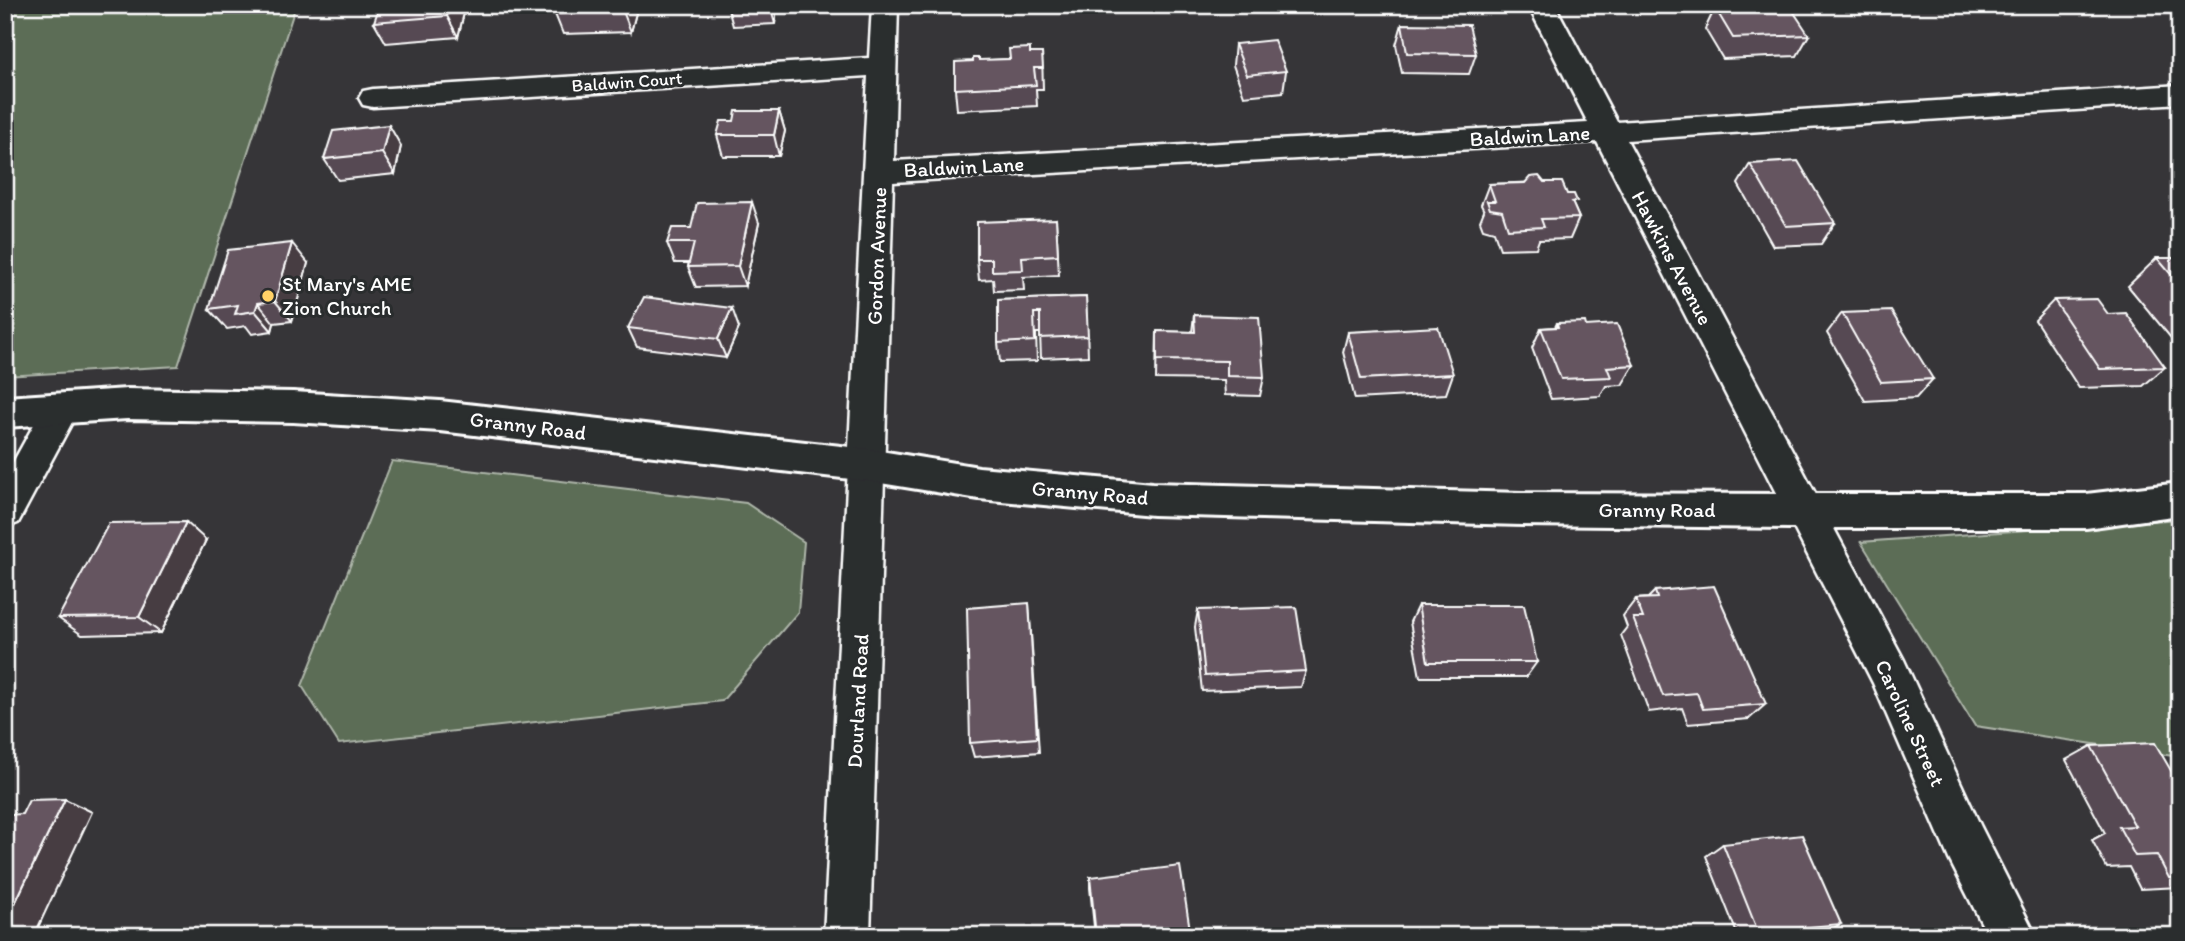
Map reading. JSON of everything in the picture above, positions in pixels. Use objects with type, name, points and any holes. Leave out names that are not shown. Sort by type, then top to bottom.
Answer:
[{"type":"street","name":"Gordon Avenue","points":[[868,466],[885,5]]},
{"type":"street","name":"Hawkins Avenue","points":[[1541,5],[1804,511]]},
{"type":"street","name":"Baldwin Court","points":[[373,98],[881,66]]},
{"type":"street","name":"Baldwin Lane","points":[[880,172],[1606,132],[2180,94]]},
{"type":"street","name":"Granny Road","points":[[5,412],[141,404],[293,407],[440,416],[868,466],[979,482],[1153,499],[1522,509],[2086,511],[2180,499]]},
{"type":"street","points":[[5,512],[61,409]]},
{"type":"street","name":"Dourland Road","points":[[847,936],[868,466]]},
{"type":"street","name":"Caroline Street","points":[[1804,511],[1889,673],[1965,843],[2013,936]]},
{"type":"green space","points":[[5,5],[296,5],[178,366],[5,376]]},
{"type":"green space","points":[[392,461],[746,503],[804,542],[798,612],[722,701],[339,744],[302,686]]},
{"type":"green space","points":[[2180,519],[2180,757],[1975,726],[1861,542]]},
{"type":"building","points":[[380,5],[450,5],[447,16],[374,22]]},
{"type":"building","points":[[557,5],[625,5],[623,11],[555,14]]},
{"type":"building","points":[[1789,5],[1809,35],[1733,38],[1715,8]]},
{"type":"building","points":[[1402,24],[1469,25],[1476,54],[1407,53]]},
{"type":"building","points":[[1274,40],[1286,71],[1247,75],[1235,44]]},
{"type":"building","points":[[1030,48],[1030,53],[1042,53],[1043,68],[1034,68],[1036,85],[955,89],[955,62],[973,61],[973,58],[1010,59],[1009,49]]},
{"type":"building","points":[[736,111],[779,111],[774,135],[717,135],[721,121],[734,121]]},
{"type":"building","points":[[389,125],[382,153],[324,159],[333,131]]},
{"type":"building","points":[[1798,161],[1835,223],[1786,226],[1750,164]]},
{"type":"building","points":[[1539,176],[1544,182],[1562,182],[1567,194],[1574,194],[1577,201],[1572,202],[1579,218],[1541,219],[1544,227],[1508,229],[1502,211],[1490,209],[1487,201],[1495,201],[1489,184],[1525,183],[1530,177]]},
{"type":"building","points":[[752,202],[738,266],[688,267],[694,243],[667,243],[672,228],[691,228],[697,203]]},
{"type":"building","points":[[1056,219],[1058,255],[1022,257],[1023,270],[992,271],[992,259],[977,259],[977,222]]},
{"type":"building","points":[[292,243],[275,301],[258,303],[255,311],[235,314],[238,305],[209,309],[228,250]]},
{"type":"building","points":[[2157,258],[2180,258],[2180,285]]},
{"type":"building","points":[[644,297],[732,308],[718,339],[628,328]]},
{"type":"building","points":[[1086,297],[1088,336],[1040,338],[1040,313],[1034,313],[1035,341],[998,343],[998,300]]},
{"type":"building","points":[[2097,299],[2108,314],[2126,313],[2165,367],[2100,369],[2054,300]]},
{"type":"building","points":[[1891,311],[1933,379],[1881,382],[1842,313]]},
{"type":"building","points":[[1194,315],[1259,317],[1264,377],[1227,376],[1227,361],[1157,360],[1157,331],[1195,332]]},
{"type":"building","points":[[1585,322],[1586,326],[1617,324],[1634,365],[1607,367],[1611,377],[1561,379],[1541,328],[1558,327],[1557,323]]},
{"type":"building","points":[[1438,327],[1453,374],[1361,379],[1348,332]]},
{"type":"building","points":[[186,522],[139,617],[58,618],[109,523]]},
{"type":"building","points":[[1714,586],[1766,704],[1703,709],[1697,693],[1663,696],[1633,618],[1643,618],[1636,599],[1657,598],[1655,591]]},
{"type":"building","points":[[1029,603],[1037,738],[970,743],[967,608]]},
{"type":"building","points":[[1418,605],[1524,605],[1537,662],[1428,662]]},
{"type":"building","points":[[1296,607],[1306,671],[1205,676],[1198,610]]},
{"type":"building","points":[[2155,743],[2180,786],[2180,877],[2169,878],[2157,855],[2135,856],[2119,827],[2135,826],[2091,746]]},
{"type":"building","points":[[65,799],[5,924],[5,815],[22,814],[29,800]]},
{"type":"building","points":[[1802,835],[1841,924],[1758,932],[1723,844]]},
{"type":"building","points":[[1180,866],[1191,936],[1096,936],[1090,877]]},
{"type":"building","points":[[662,931],[661,936],[615,936]]},
{"type":"place","name":"St Mary's AME Zion Church","points":[[268,296]]}]
